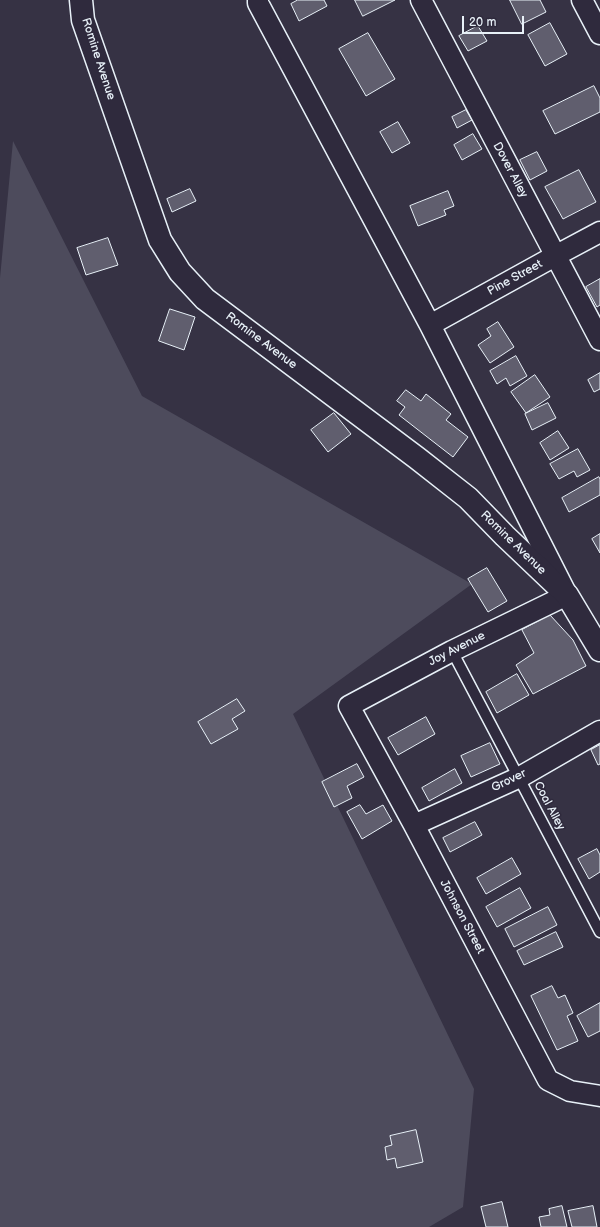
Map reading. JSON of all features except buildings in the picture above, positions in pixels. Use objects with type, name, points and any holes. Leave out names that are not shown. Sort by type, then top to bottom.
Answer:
[{"type":"street","name":"Romine Avenue","points":[[81,0],[83,20],[160,240],[180,272],[204,299],[468,498],[505,536],[567,595]]},
{"type":"street","name":"Romine Avenue","points":[[258,0],[258,3],[430,325],[567,595],[600,650]]},
{"type":"street","name":"Dover Alley","points":[[421,0],[600,340]]},
{"type":"street","points":[[582,0],[600,34]]},
{"type":"street","name":"Pine Street","points":[[430,325],[600,232]]},
{"type":"street","name":"Joy Avenue","points":[[349,706],[452,651],[567,595]]},
{"type":"street","name":"Johnson Street","points":[[349,706],[414,825],[548,1080],[570,1091],[600,1096]]},
{"type":"street","name":"Grover","points":[[414,825],[520,777],[600,731]]},
{"type":"lane","name":"Coal Alley","points":[[452,651],[520,777],[600,932]]},
{"type":"shaded area","points":[[13,141],[142,396],[472,584],[293,714],[474,1089],[463,1207],[429,1227],[0,1227],[0,278]]}]
